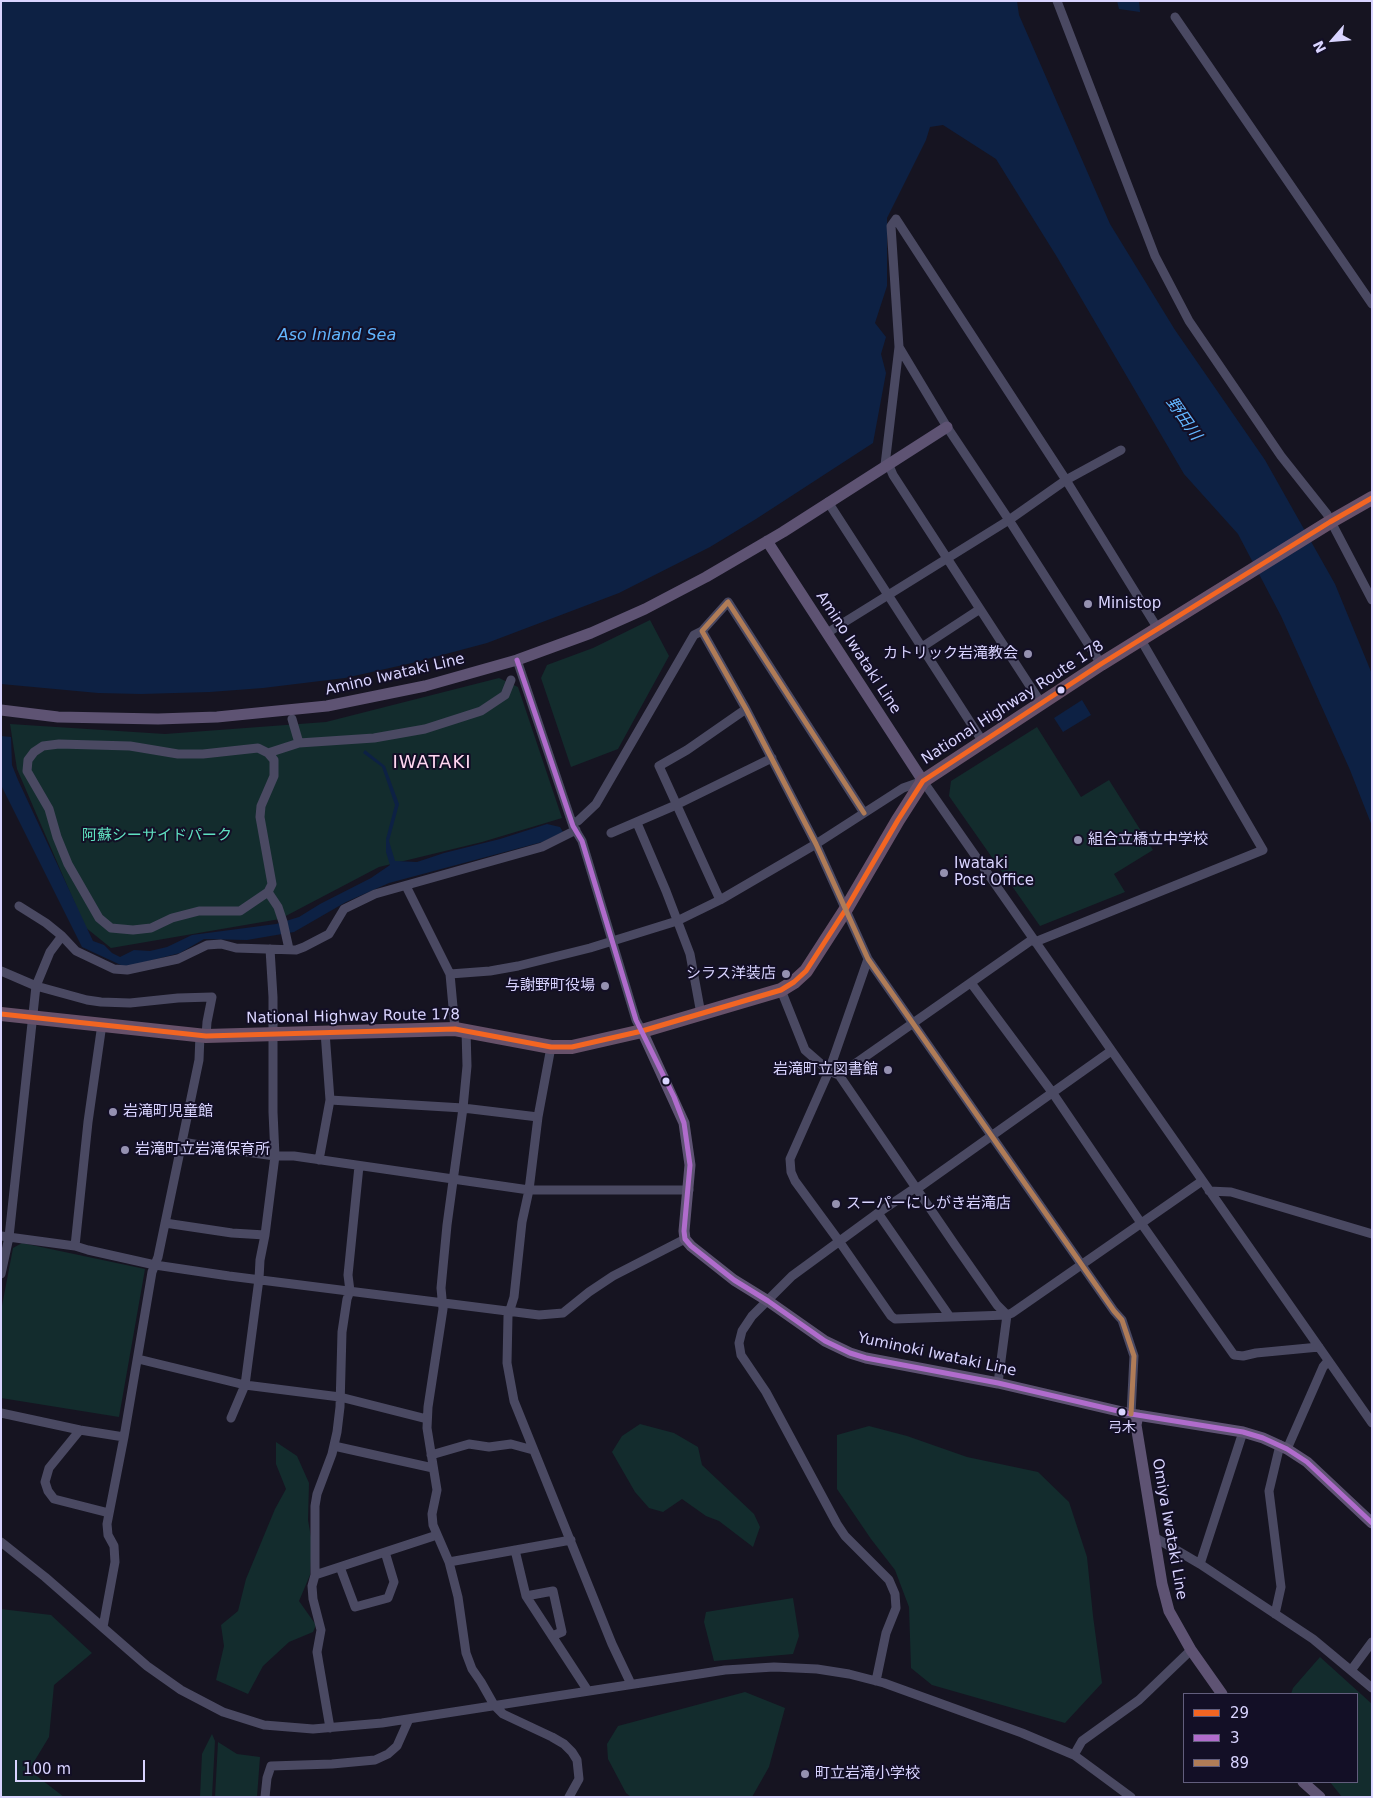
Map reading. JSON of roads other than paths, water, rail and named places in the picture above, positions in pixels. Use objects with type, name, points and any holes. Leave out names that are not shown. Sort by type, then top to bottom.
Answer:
[{"type":"highway","name":"National Highway Route 178","points":[[1,1014],[204,1035],[273,1035],[460,1029],[551,1047],[572,1047],[642,1031],[781,990],[806,971],[846,909],[923,781],[1101,664],[1372,498]]},
{"type":"main road","name":"Amino Iwataki Line","points":[[1,710],[58,716],[149,719],[217,717],[327,706],[425,686],[517,660],[645,609],[706,577],[767,541],[947,427]]},
{"type":"main road","name":"Amino Iwataki Line","points":[[767,541],[923,781]]},
{"type":"main road","points":[[642,1031],[684,1123],[690,1165],[684,1231],[685,1239]]},
{"type":"main road","name":"Yuminoki Iwataki Line","points":[[685,1239],[691,1246],[734,1280],[825,1341],[850,1353],[866,1358],[998,1383],[1134,1415],[1243,1432],[1263,1438],[1283,1447],[1307,1462],[1372,1523]]},
{"type":"main road","name":"Omiya Iwataki Line","points":[[1134,1415],[1162,1584],[1169,1611],[1191,1650],[1221,1693]]},
{"type":"main road","points":[[1304,1783],[1320,1797]]},
{"type":"street","points":[[1057,1],[1155,256],[1189,321],[1281,456],[1327,514],[1372,600]]},
{"type":"street","points":[[1175,17],[1371,301]]},
{"type":"street","points":[[1041,703],[887,464],[899,347],[891,226],[896,219],[1066,480],[1158,629]]},
{"type":"street","points":[[899,347],[947,427],[1101,664]]},
{"type":"street","points":[[828,633],[1009,520],[1066,480],[1121,450]]},
{"type":"street","points":[[828,502],[983,742]]},
{"type":"street","points":[[19,906],[46,923],[76,951],[114,968],[127,970],[178,959],[207,945],[220,944],[236,948],[270,949],[304,947],[329,934],[344,909],[375,894],[542,847],[574,826],[596,804],[694,635],[702,631],[728,602],[864,813]]},
{"type":"street","points":[[922,647],[980,609]]},
{"type":"street","points":[[702,631],[746,708],[816,844],[868,959],[1114,1312],[1122,1320],[1134,1356],[1134,1415]]},
{"type":"street","points":[[839,1075],[912,1023],[1034,941],[1263,850],[1141,640]]},
{"type":"street","points":[[517,660],[574,826],[582,841],[636,1020],[642,1031]]},
{"type":"street","points":[[268,753],[299,743],[374,738],[425,729],[481,711],[505,695],[511,680]]},
{"type":"street","points":[[720,900],[658,766],[687,750],[746,708]]},
{"type":"street","points":[[292,719],[299,743]]},
{"type":"street","points":[[59,744],[130,746],[178,754],[203,754],[258,748],[268,753],[274,760],[274,776],[261,806],[260,817],[272,884],[268,892],[240,911],[199,911],[172,918],[151,928],[133,930],[111,928],[99,918],[68,864],[57,837],[49,809],[27,770],[28,760],[34,752],[43,746],[59,744]]},
{"type":"street","points":[[611,833],[676,805],[772,758]]},
{"type":"street","points":[[450,974],[490,971],[518,966],[612,942],[677,921],[720,900],[816,844],[903,788],[923,781],[1372,1423]]},
{"type":"street","points":[[637,823],[690,954],[701,1014]]},
{"type":"street","points":[[406,886],[450,974],[466,1066],[464,1108],[447,1225],[441,1288],[443,1309],[432,1371],[427,1419],[437,1490],[432,1514],[433,1525],[449,1562],[458,1597],[466,1653],[472,1669],[482,1682],[494,1705],[503,1714],[552,1737],[564,1744],[572,1752],[577,1760],[579,1779],[569,1797]]},
{"type":"street","points":[[268,892],[278,907],[289,949]]},
{"type":"street","points":[[1,1274],[36,986],[50,952],[62,936]]},
{"type":"street","points":[[231,1418],[245,1385],[275,1156],[273,997],[270,949]]},
{"type":"street","points":[[868,959],[829,1071],[790,1160],[791,1172],[795,1181],[895,1319],[1007,1315],[1202,1181]]},
{"type":"street","points":[[1,971],[36,986],[101,1002],[130,1003],[212,998],[158,1257],[152,1272],[138,1359],[109,1512],[108,1535],[114,1546],[115,1562],[103,1627]]},
{"type":"street","points":[[971,983],[1052,1092],[1234,1355],[1243,1356],[1319,1347]]},
{"type":"street","points":[[781,990],[805,1050],[829,1071],[839,1075],[915,1188],[997,1305],[1007,1315]]},
{"type":"street","points":[[75,1246],[88,1122],[102,1024]]},
{"type":"street","points":[[319,1160],[330,1100],[325,1032]]},
{"type":"street","points":[[551,1047],[538,1116],[529,1190],[522,1222],[514,1298],[511,1312],[508,1316],[507,1363],[514,1401],[612,1644],[631,1684]]},
{"type":"street","points":[[876,1681],[886,1633],[896,1608],[896,1594],[889,1580],[845,1536],[836,1524],[766,1392],[741,1355],[739,1343],[742,1331],[752,1316],[792,1276],[878,1213],[920,1186],[1111,1051]]},
{"type":"street","points":[[330,1100],[464,1108],[538,1116]]},
{"type":"street","points":[[182,1142],[529,1190],[689,1190]]},
{"type":"street","points":[[330,1728],[317,1652],[321,1630],[313,1599],[312,1586],[315,1575],[315,1506],[317,1494],[337,1432],[342,1332],[350,1291],[348,1275],[358,1166]]},
{"type":"street","points":[[1209,1191],[1231,1192],[1372,1234]]},
{"type":"street","points":[[878,1213],[950,1317]]},
{"type":"street","points":[[165,1224],[232,1233],[265,1235]]},
{"type":"street","points":[[5,1236],[75,1246],[155,1264],[442,1304],[538,1315],[563,1313],[613,1276],[685,1239]]},
{"type":"street","points":[[998,1383],[1007,1315]]},
{"type":"street","points":[[138,1359],[245,1385],[340,1397],[427,1419]]},
{"type":"street","points":[[1275,1614],[1280,1586],[1269,1491],[1283,1447],[1323,1366],[1328,1360]]},
{"type":"street","points":[[1,1414],[124,1437]]},
{"type":"street","points":[[80,1430],[48,1468],[45,1482],[48,1491],[54,1499],[109,1512]]},
{"type":"street","points":[[1200,1564],[1243,1432]]},
{"type":"street","points":[[431,1455],[468,1444],[489,1447],[511,1444],[533,1450]]},
{"type":"street","points":[[334,1446],[433,1468]]},
{"type":"street","points":[[315,1575],[437,1536]]},
{"type":"street","points":[[1154,1537],[1200,1564],[1313,1639],[1352,1669],[1372,1688]]},
{"type":"street","points":[[449,1562],[571,1540]]},
{"type":"street","points":[[1,1542],[45,1577],[147,1666],[181,1690],[223,1712],[264,1725],[293,1728],[330,1728],[409,1719],[725,1670],[774,1667],[818,1669],[876,1681],[1022,1733],[1074,1755],[1131,1797]]},
{"type":"street","points":[[515,1550],[526,1596],[588,1691]]},
{"type":"street","points":[[340,1567],[355,1607],[388,1598],[394,1582],[385,1552]]},
{"type":"street","points":[[526,1596],[553,1591],[562,1632],[552,1636]]},
{"type":"street","points":[[1352,1669],[1372,1642]]},
{"type":"street","points":[[1074,1755],[1082,1741],[1139,1700],[1191,1650]]},
{"type":"street","points":[[265,1797],[270,1766],[332,1764],[375,1760],[388,1754],[397,1746],[409,1719]]},
{"type":"water","name":"Aso Inland Sea","points":[[1,1],[1017,1],[1019,15],[1110,224],[1175,330],[1265,460],[1335,584],[1372,674],[1372,826],[1350,770],[1281,616],[1238,534],[1184,474],[1057,257],[996,159],[943,125],[930,127],[926,140],[887,218],[887,286],[875,323],[886,337],[881,354],[886,373],[873,443],[710,547],[619,593],[487,643],[345,678],[263,688],[141,694],[98,693],[1,684]]},
{"type":"water","points":[[1117,1],[1139,1],[1140,12],[1119,9]]},
{"type":"water","points":[[1082,700],[1091,715],[1063,732],[1054,718]]},
{"type":"water","points":[[1,736],[11,737],[12,765],[18,780],[93,941],[104,945],[112,953],[120,957],[134,950],[150,951],[167,947],[192,935],[276,924],[299,917],[371,878],[390,865],[386,852],[386,839],[395,805],[382,767],[363,753],[365,750],[385,766],[399,804],[389,841],[395,861],[417,862],[547,824],[560,827],[563,832],[542,842],[389,883],[346,902],[294,932],[247,940],[204,939],[180,953],[125,967],[82,947],[1,785]]},
{"type":"place","name":"Ministop","points":[[1088,604]]},
{"type":"place","name":"カトリック岩滝教会","points":[[1028,654]]},
{"type":"place","name":"組合立橋立中学校","points":[[1078,840]]},
{"type":"place","name":"Iwataki Post Office","points":[[944,873]]},
{"type":"place","name":"シラス洋装店","points":[[786,974]]},
{"type":"place","name":"与謝野町役場","points":[[605,986]]},
{"type":"place","name":"岩滝町立図書館","points":[[888,1070]]},
{"type":"place","name":"岩滝町児童館","points":[[113,1112]]},
{"type":"place","name":"岩滝町立岩滝保育所","points":[[125,1150]]},
{"type":"place","name":"スーパーにしがき岩滝店","points":[[836,1204]]},
{"type":"place","name":"弓木","points":[[1122,1412]]},
{"type":"place","name":"町立岩滝小学校","points":[[805,1774]]},
{"type":"district","name":"IWATAKI","points":[[432,763]]},
{"type":"water label","name":"野田川","points":[[1183,419]]},
{"type":"park label","name":"阿蘇シーサイドパーク","points":[[157,836]]}]
